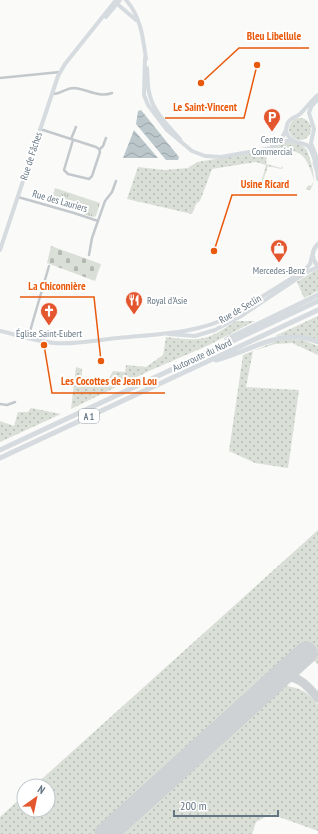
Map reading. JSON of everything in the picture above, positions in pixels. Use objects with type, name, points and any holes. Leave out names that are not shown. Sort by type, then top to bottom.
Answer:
[{"type":"highway","points":[[316,162],[318,172]]},
{"type":"highway","points":[[222,345],[224,341],[318,295]]},
{"type":"highway","name":"Autoroute du Nord","points":[[0,450],[318,301]]},
{"type":"highway","name":"Autoroute du Nord","points":[[0,458],[318,310]]},
{"type":"highway","points":[[205,362],[225,358],[280,338],[300,337],[318,342]]},
{"type":"main road","points":[[318,244],[314,249],[312,256],[318,267]]},
{"type":"street","points":[[126,0],[135,13],[143,36],[145,58],[144,95],[146,102],[167,130],[185,146],[200,154],[225,157],[271,148],[286,141],[294,141],[305,144],[309,148],[316,162]]},
{"type":"street","points":[[117,1],[138,21]]},
{"type":"street","name":"Rue de Fâches","points":[[0,250],[51,94],[60,72],[117,1]]},
{"type":"street","points":[[0,78],[60,72]]},
{"type":"street","points":[[51,94],[58,94],[73,88],[102,95],[112,93]]},
{"type":"street","points":[[263,149],[281,139],[289,121],[300,114],[318,95]]},
{"type":"street","points":[[318,99],[309,110],[309,115],[314,128],[311,143],[316,162],[318,179]]},
{"type":"street","points":[[297,116],[306,117],[311,121]]},
{"type":"street","points":[[76,127],[64,167],[68,174],[90,179],[100,153],[100,149],[106,138]]},
{"type":"street","points":[[287,128],[288,135],[294,141]]},
{"type":"street","points":[[40,129],[100,149]]},
{"type":"street","points":[[300,143],[306,141],[312,136]]},
{"type":"street","points":[[89,255],[92,238],[105,199],[112,192],[116,181]]},
{"type":"street","name":"Rue des Lauriers","points":[[18,197],[37,204],[74,213],[98,221]]},
{"type":"street","name":"Rue de Seclin","points":[[0,331],[54,343],[68,343],[152,335],[198,328],[223,320],[305,270],[310,264],[312,256]]},
{"type":"street","points":[[28,338],[49,266]]},
{"type":"street","name":"Rue de Seclin","points":[[152,335],[195,336],[215,330],[241,316],[307,272],[318,267]]},
{"type":"street","points":[[0,404],[7,405],[15,402]]},
{"type":"green space","points":[[300,118],[308,121],[311,129],[308,137],[300,140],[292,137],[289,129],[292,121]]},
{"type":"green space","points":[[286,142],[298,144],[307,150],[312,165],[314,179],[309,165],[302,155],[297,152],[284,150],[275,151],[276,153],[273,152],[273,149]]},
{"type":"green space","points":[[259,152],[266,154],[266,164],[281,168],[282,166],[283,168],[281,169],[268,166],[262,184],[266,165],[256,162],[212,169],[200,201],[196,204],[192,214],[127,199],[138,167],[164,170],[188,168],[197,162]]},
{"type":"green space","points":[[313,181],[310,190],[307,190],[306,188],[309,185],[311,186]]},
{"type":"green space","points":[[55,188],[100,203],[96,216],[86,215],[83,210],[73,207],[71,203],[68,202],[63,205],[51,201]]},
{"type":"green space","points":[[51,246],[101,264],[95,281],[47,263]]},
{"type":"green space","points":[[318,270],[318,291],[304,298],[297,282]]},
{"type":"green space","points":[[318,316],[318,340],[307,337],[286,335],[275,336]]},
{"type":"green space","points":[[236,321],[255,321],[209,345],[149,371],[71,409],[76,367],[82,369],[82,377],[89,380],[109,378],[113,371],[125,372],[126,365],[146,367],[163,355],[166,337],[190,339],[204,338],[217,333]]},
{"type":"green space","points":[[290,339],[303,340],[318,346],[318,355],[292,343],[275,344],[253,351],[246,387],[299,390],[288,468],[255,463],[229,451],[243,355],[277,341]]},
{"type":"green space","points":[[31,408],[61,414],[0,442],[0,421],[14,426],[18,412],[28,412]]},
{"type":"green space","points":[[318,530],[318,665],[301,646],[94,834],[0,834],[0,817],[16,802],[16,818],[56,818],[56,778],[43,778]]},
{"type":"green space","points":[[282,685],[302,690],[318,704],[318,831],[271,814],[256,822],[252,834],[118,834]]},
{"type":"water","points":[[141,110],[179,157],[178,160],[166,160],[136,124],[138,111]]},
{"type":"water","points":[[134,130],[158,158],[123,158]]},
{"type":"taxiway","points":[[277,679],[290,677],[300,681],[305,684],[318,698]]},
{"type":"runway","points":[[106,834],[306,653]]},
{"type":"place","name":"Le Saint-Vincent","points":[[257,65]]},
{"type":"place","name":"Bleu Libellule","points":[[201,83]]},
{"type":"place","name":"Centre Commercial","points":[[272,132]]},
{"type":"place","name":"Usine Ricard","points":[[214,251]]},
{"type":"place","name":"Mercedes-Benz","points":[[279,263]]},
{"type":"place","name":"Royal d'Asie","points":[[134,315]]},
{"type":"place","name":"Église Saint-Eubert","points":[[49,326]]},
{"type":"place","name":"Les Cocottes de Jean Lou","points":[[44,345]]},
{"type":"place","name":"La Chiconnière","points":[[101,361]]}]
